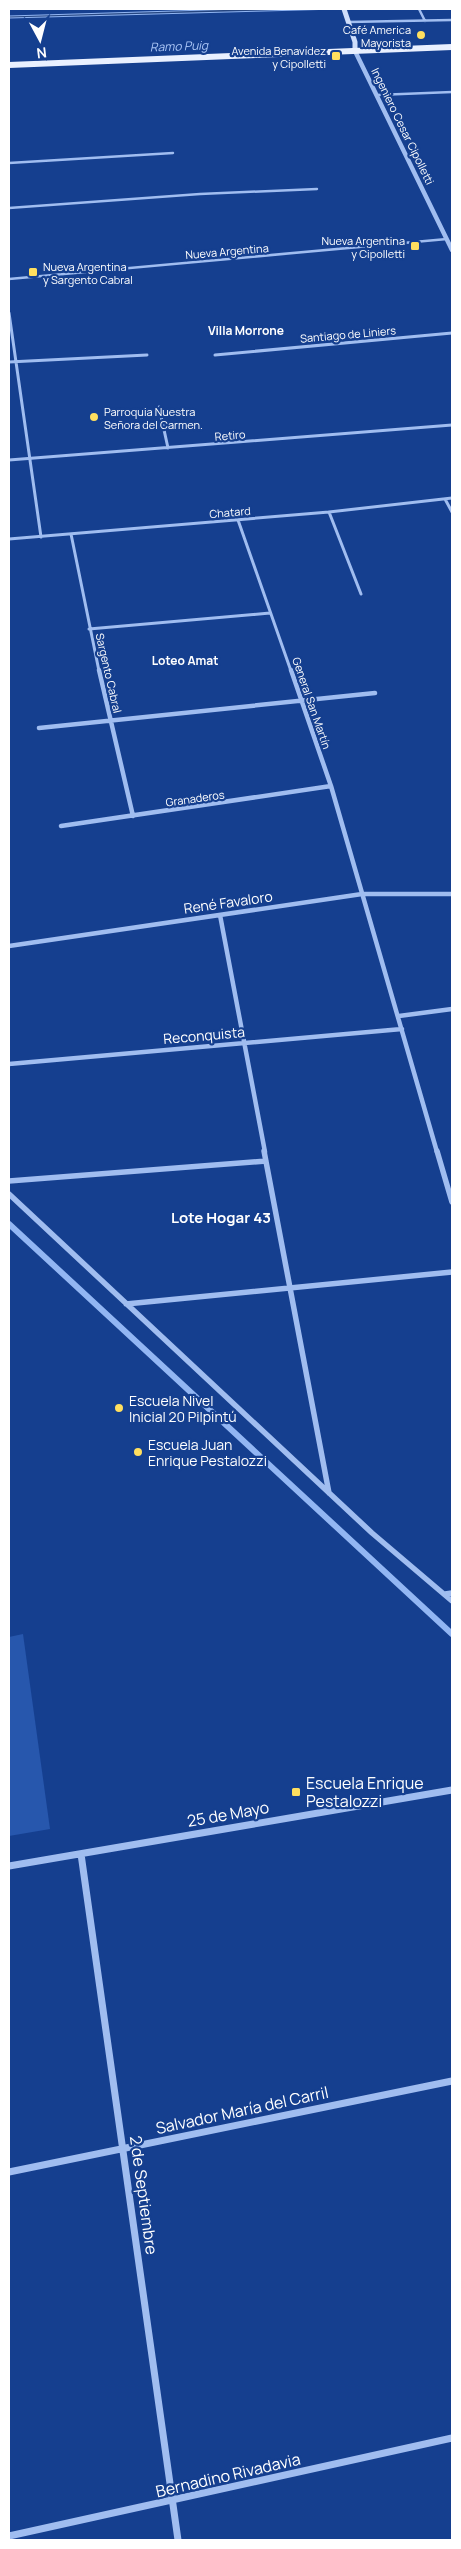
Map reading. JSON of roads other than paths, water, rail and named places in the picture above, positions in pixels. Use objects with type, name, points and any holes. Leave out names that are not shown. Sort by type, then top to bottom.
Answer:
[{"type":"main road","name":"Ingeniero Cesar Cipolletti","points":[[344,9],[355,42],[355,51]]},
{"type":"main road","points":[[9,65],[452,47]]},
{"type":"street","points":[[419,9],[425,21]]},
{"type":"street","points":[[348,22],[452,20]]},
{"type":"street","name":"Ingeniero Cesar Cipolletti","points":[[355,51],[452,250]]},
{"type":"street","points":[[377,95],[452,92]]},
{"type":"street","points":[[9,163],[173,152]]},
{"type":"street","points":[[9,208],[200,194],[317,190]]},
{"type":"street","name":"Nueva Argentina","points":[[9,279],[447,240]]},
{"type":"street","points":[[9,313],[41,537]]},
{"type":"street","name":"Santiago de Liniers","points":[[215,355],[452,333]]},
{"type":"street","points":[[9,362],[147,354]]},
{"type":"street","points":[[159,407],[168,448]]},
{"type":"street","name":"Retiro","points":[[9,460],[452,426]]},
{"type":"street","name":"Chatard","points":[[9,539],[329,512],[452,498]]},
{"type":"street","points":[[445,499],[452,512]]},
{"type":"street","points":[[329,512],[361,594]]},
{"type":"street","name":"General San Martín","points":[[238,520],[303,701],[331,786],[452,1202]]},
{"type":"street","name":"Sargento Cabral","points":[[71,534],[89,629],[133,816]]},
{"type":"street","points":[[89,629],[270,613]]},
{"type":"street","points":[[39,728],[375,693]]},
{"type":"street","name":"Granaderos","points":[[61,826],[331,786]]},
{"type":"street","name":"René Favaloro","points":[[9,946],[362,894],[452,894]]},
{"type":"street","points":[[220,915],[329,1494]]},
{"type":"street","points":[[399,1016],[452,1009]]},
{"type":"street","name":"Reconquista","points":[[9,1064],[402,1029]]},
{"type":"street","points":[[9,1181],[266,1161]]},
{"type":"street","points":[[9,1194],[329,1494],[452,1601]]},
{"type":"street","points":[[126,1304],[452,1272]]},
{"type":"street","points":[[445,1594],[452,1593]]},
{"type":"street","name":"25 de Mayo","points":[[9,1866],[452,1790]]},
{"type":"street","name":"2 de Septiembre","points":[[81,1854],[178,2540]]},
{"type":"street","name":"Salvador María del Carril","points":[[9,2172],[452,2081]]},
{"type":"street","name":"Bernadino Rivadavia","points":[[9,2536],[452,2438]]},
{"type":"waterway","name":"Ramo Puig","points":[[365,45],[378,48]]},
{"type":"waterway","points":[[9,1224],[452,1634]]},
{"type":"place","name":"Café America Mayorista","points":[[421,35]]},
{"type":"place","name":"Avenida Benavídez y Cipolletti","points":[[336,56]]},
{"type":"place","name":"Nueva Argentina y Cipolletti","points":[[415,246]]},
{"type":"place","name":"Nueva Argentina y Sargento Cabral","points":[[33,272]]},
{"type":"place","name":"Parroquia Nuestra Señora del Carmen.","points":[[94,417]]},
{"type":"place","name":"Escuela Nivel Inicial 20 Pilpintú","points":[[119,1408]]},
{"type":"place","name":"Escuela Juan Enrique Pestalozzi","points":[[138,1452]]},
{"type":"place","name":"Escuela Enrique Pestalozzi","points":[[296,1792]]},
{"type":"district","name":"Villa Morrone","points":[[246,330]]},
{"type":"district","name":"Loteo Amat","points":[[185,660]]},
{"type":"district","name":"Lote Hogar 43","points":[[221,1217]]}]
